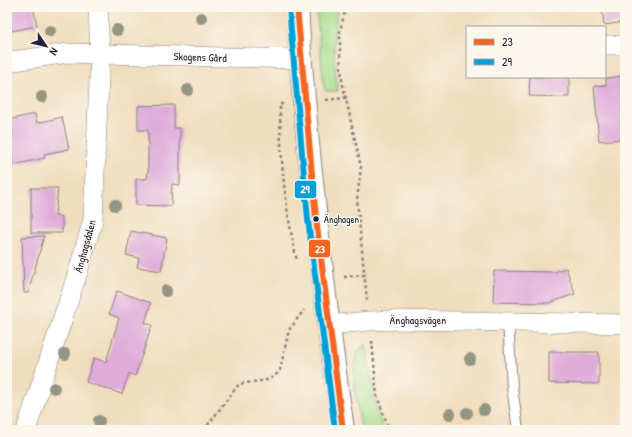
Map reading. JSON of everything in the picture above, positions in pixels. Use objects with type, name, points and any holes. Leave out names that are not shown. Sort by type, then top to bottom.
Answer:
[{"type":"street","points":[[98,7],[100,55]]},
{"type":"street","points":[[297,7],[300,60],[310,165],[328,325],[343,430]]},
{"type":"street","points":[[606,45],[625,45]]},
{"type":"street","name":"Skogens Gård","points":[[7,62],[68,53],[300,60]]},
{"type":"street","name":"Änghagsdalen","points":[[26,430],[77,275],[93,220],[100,55]]},
{"type":"street","name":"Änghagsvägen","points":[[328,325],[369,321],[508,321],[625,324]]},
{"type":"lane","points":[[508,321],[512,387],[518,430]]},
{"type":"path","points":[[346,7],[340,31],[342,80],[361,167],[357,200],[363,275],[377,396],[389,430]]},
{"type":"path","points":[[204,430],[239,384],[267,380],[275,376],[280,370],[289,330],[304,311],[305,307]]},
{"type":"green space","points":[[316,7],[339,7],[336,17],[334,38],[334,60],[338,91],[326,91],[324,88]]},
{"type":"green space","points":[[366,344],[376,408],[383,430],[361,430],[354,384],[354,371],[355,360],[359,351]]},
{"type":"building","points":[[7,7],[33,7],[37,26],[11,31]]},
{"type":"building","points":[[602,7],[625,7],[625,22],[604,25]]},
{"type":"building","points":[[625,76],[625,139],[599,141],[594,86],[606,85],[606,78]]},
{"type":"building","points":[[530,78],[569,78],[569,97],[529,96]]},
{"type":"building","points":[[174,105],[174,128],[180,128],[180,185],[172,184],[171,206],[136,205],[136,179],[147,179],[148,171],[148,130],[138,130],[138,106]]},
{"type":"building","points":[[35,114],[37,123],[62,117],[69,149],[44,154],[45,158],[13,165],[7,137],[7,120]]},
{"type":"building","points":[[31,188],[58,188],[55,216],[62,217],[62,233],[31,233]]},
{"type":"building","points":[[131,231],[167,238],[161,271],[137,267],[139,258],[126,255]]},
{"type":"building","points":[[44,236],[28,293],[24,293],[22,237]]},
{"type":"building","points":[[566,268],[575,294],[549,303],[493,302],[494,271],[555,272]]},
{"type":"building","points":[[117,291],[151,303],[145,323],[152,325],[135,376],[129,373],[122,394],[86,382],[94,358],[106,362],[119,318],[109,314]]},
{"type":"building","points":[[549,352],[599,352],[599,384],[549,383]]},
{"type":"transit line","name":"23","points":[[297,7],[316,219],[343,430]]},
{"type":"transit line","name":"29","points":[[289,8],[308,220],[335,430]]},
{"type":"place","name":"Änghagen","points":[[316,219]]}]
